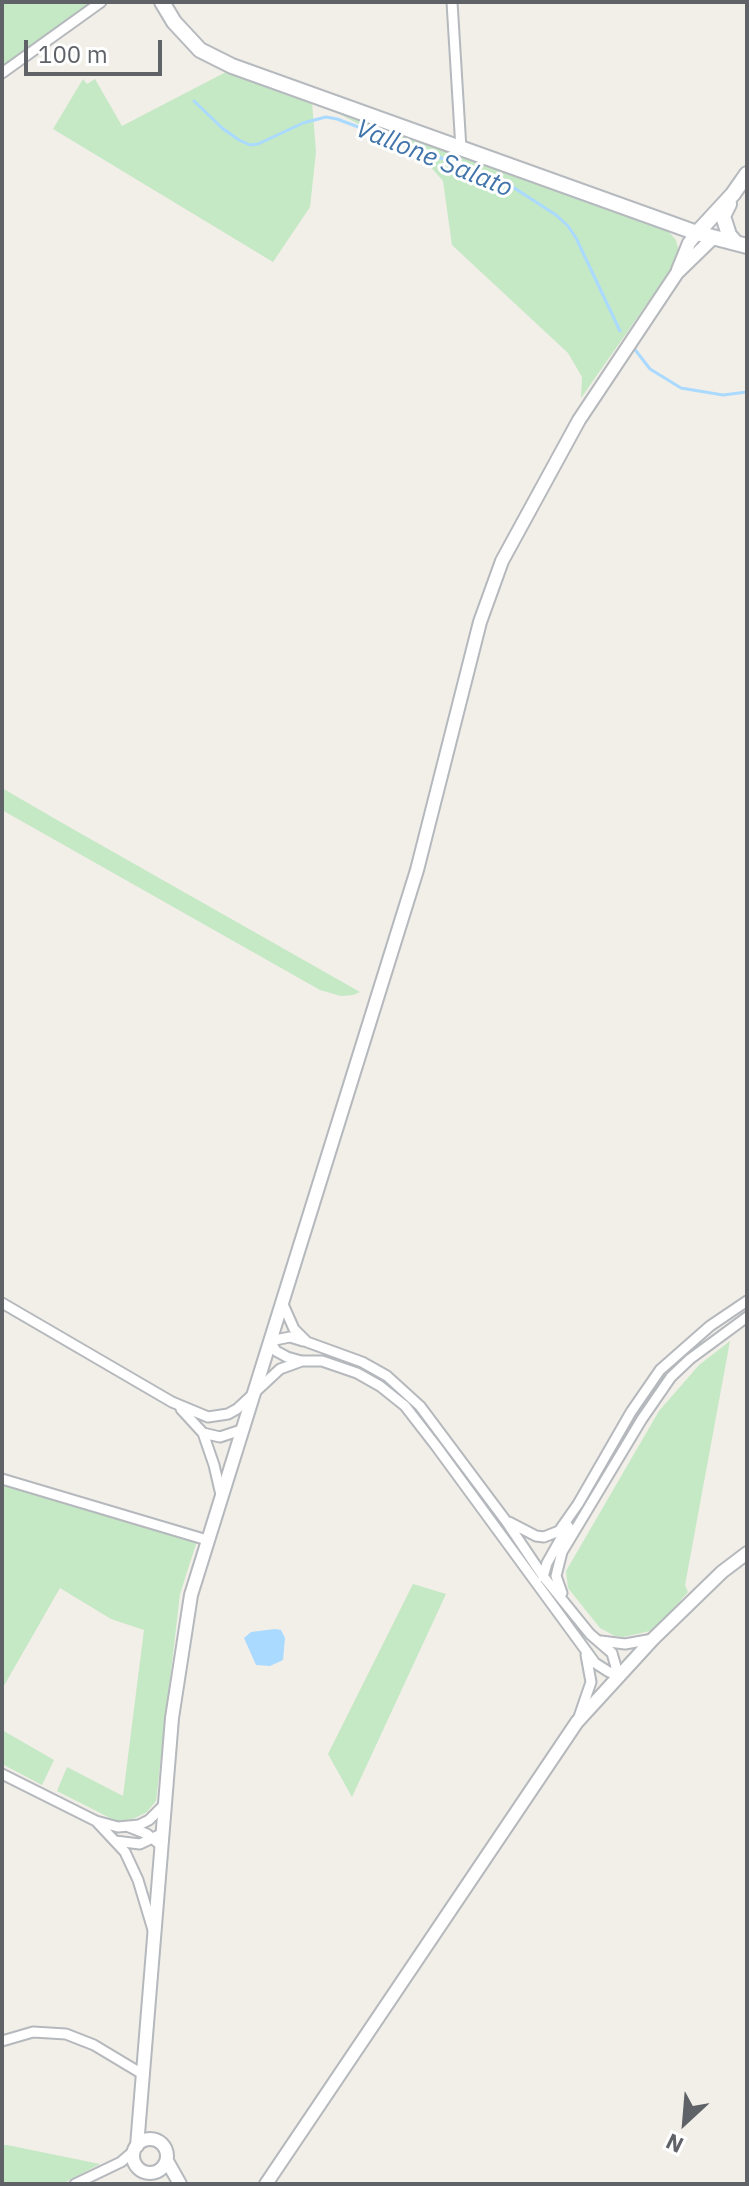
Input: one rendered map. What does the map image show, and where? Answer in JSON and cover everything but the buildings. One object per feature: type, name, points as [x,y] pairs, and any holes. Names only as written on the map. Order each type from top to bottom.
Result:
[{"type":"main road","points":[[162,2],[188,38],[213,58],[706,239],[737,243]]},
{"type":"main road","points":[[706,239],[716,218],[747,174]]},
{"type":"main road","points":[[674,225],[694,226],[716,218]]},
{"type":"main road","points":[[716,218],[737,243]]},
{"type":"street","points":[[2,73],[101,2]]},
{"type":"street","points":[[452,2],[461,149]]},
{"type":"street","points":[[674,225],[685,253]]},
{"type":"street","points":[[677,273],[685,253],[706,239]]},
{"type":"street","points":[[172,2184],[144,2172],[134,2158],[142,2103],[158,1840],[165,1804],[183,1633],[191,1595],[238,1434],[254,1393],[417,870],[491,586],[579,420],[677,273],[706,239]]},
{"type":"street","points":[[554,1606],[545,1589],[543,1576],[547,1563],[631,1412],[660,1370],[710,1326],[747,1301]]},
{"type":"street","points":[[282,1302],[294,1329],[307,1342]]},
{"type":"street","points":[[2,1303],[172,1402],[223,1421],[238,1434]]},
{"type":"street","points":[[516,1555],[534,1574],[543,1576],[551,1572],[642,1419],[671,1377],[709,1343],[747,1317]]},
{"type":"street","points":[[270,1341],[290,1337],[307,1342],[362,1362],[404,1389],[506,1521],[543,1576],[590,1634],[612,1653],[618,1674]]},
{"type":"street","points":[[270,1341],[276,1351],[287,1357],[322,1361],[357,1373],[405,1406],[584,1648],[600,1668],[618,1674]]},
{"type":"street","points":[[208,1417],[228,1414],[280,1369],[302,1361]]},
{"type":"street","points":[[172,1402],[191,1417],[203,1433],[221,1495]]},
{"type":"street","points":[[203,1433],[220,1437],[238,1434]]},
{"type":"street","points":[[2,1479],[207,1540]]},
{"type":"street","points":[[506,1521],[527,1533],[544,1537],[559,1531],[578,1504]]},
{"type":"street","points":[[562,1552],[556,1576],[566,1604]]},
{"type":"street","points":[[266,2184],[577,1722],[653,1639],[722,1572],[747,1553]]},
{"type":"street","points":[[600,1641],[625,1644],[653,1639]]},
{"type":"street","points":[[577,1722],[591,1682],[584,1648]]},
{"type":"street","points":[[2,1774],[96,1821],[129,1827],[158,1840]]},
{"type":"street","points":[[129,1827],[149,1820],[165,1804]]},
{"type":"street","points":[[96,1821],[125,1852],[138,1880],[154,1932]]},
{"type":"street","points":[[115,1841],[140,1844],[158,1840]]},
{"type":"street","points":[[2,2041],[33,2032],[66,2034],[94,2045],[144,2075]]},
{"type":"street","points":[[142,2103],[148,2127],[166,2151],[167,2161],[180,2184]]},
{"type":"street","points":[[75,2184],[121,2162],[146,2140],[157,2141]]},
{"type":"street","points":[[152,2173],[160,2170],[167,2161]]},
{"type":"green space","points":[[2,2],[95,2],[2,69]]},
{"type":"green space","points":[[226,72],[312,102],[316,152],[310,207],[273,262],[53,129],[83,79],[87,84],[95,79],[122,126]]},
{"type":"green space","points":[[322,105],[667,230],[676,240],[679,252],[672,268],[581,398],[582,377],[568,353],[452,245],[443,181],[422,157]]},
{"type":"green space","points":[[2,788],[360,992],[341,996],[320,990],[2,810]]},
{"type":"green space","points":[[730,1341],[685,1585],[688,1592],[650,1631],[615,1636],[600,1628],[568,1588],[566,1571],[659,1411],[699,1365]]},
{"type":"green space","points":[[2,1482],[197,1541],[180,1594],[156,1801],[147,1812],[135,1818],[120,1822],[57,1791],[67,1767],[123,1796],[144,1630],[111,1619],[60,1588],[2,1689]]},
{"type":"green space","points":[[413,1584],[446,1594],[352,1797],[328,1754]]},
{"type":"green space","points":[[2,1730],[54,1760],[42,1785],[2,1764]]},
{"type":"green space","points":[[2,2145],[100,2164],[62,2184],[2,2184]]},
{"type":"water","points":[[281,1630],[285,1638],[283,1660],[270,1666],[256,1665],[244,1638],[251,1632]]},
{"type":"waterway","name":"Vallone Salato","points":[[194,101],[222,128],[250,145],[326,117],[505,182],[568,226],[620,331]]},
{"type":"waterway","name":"Vallone Salato","points":[[633,347],[650,369],[681,388],[723,395],[747,392]]}]
